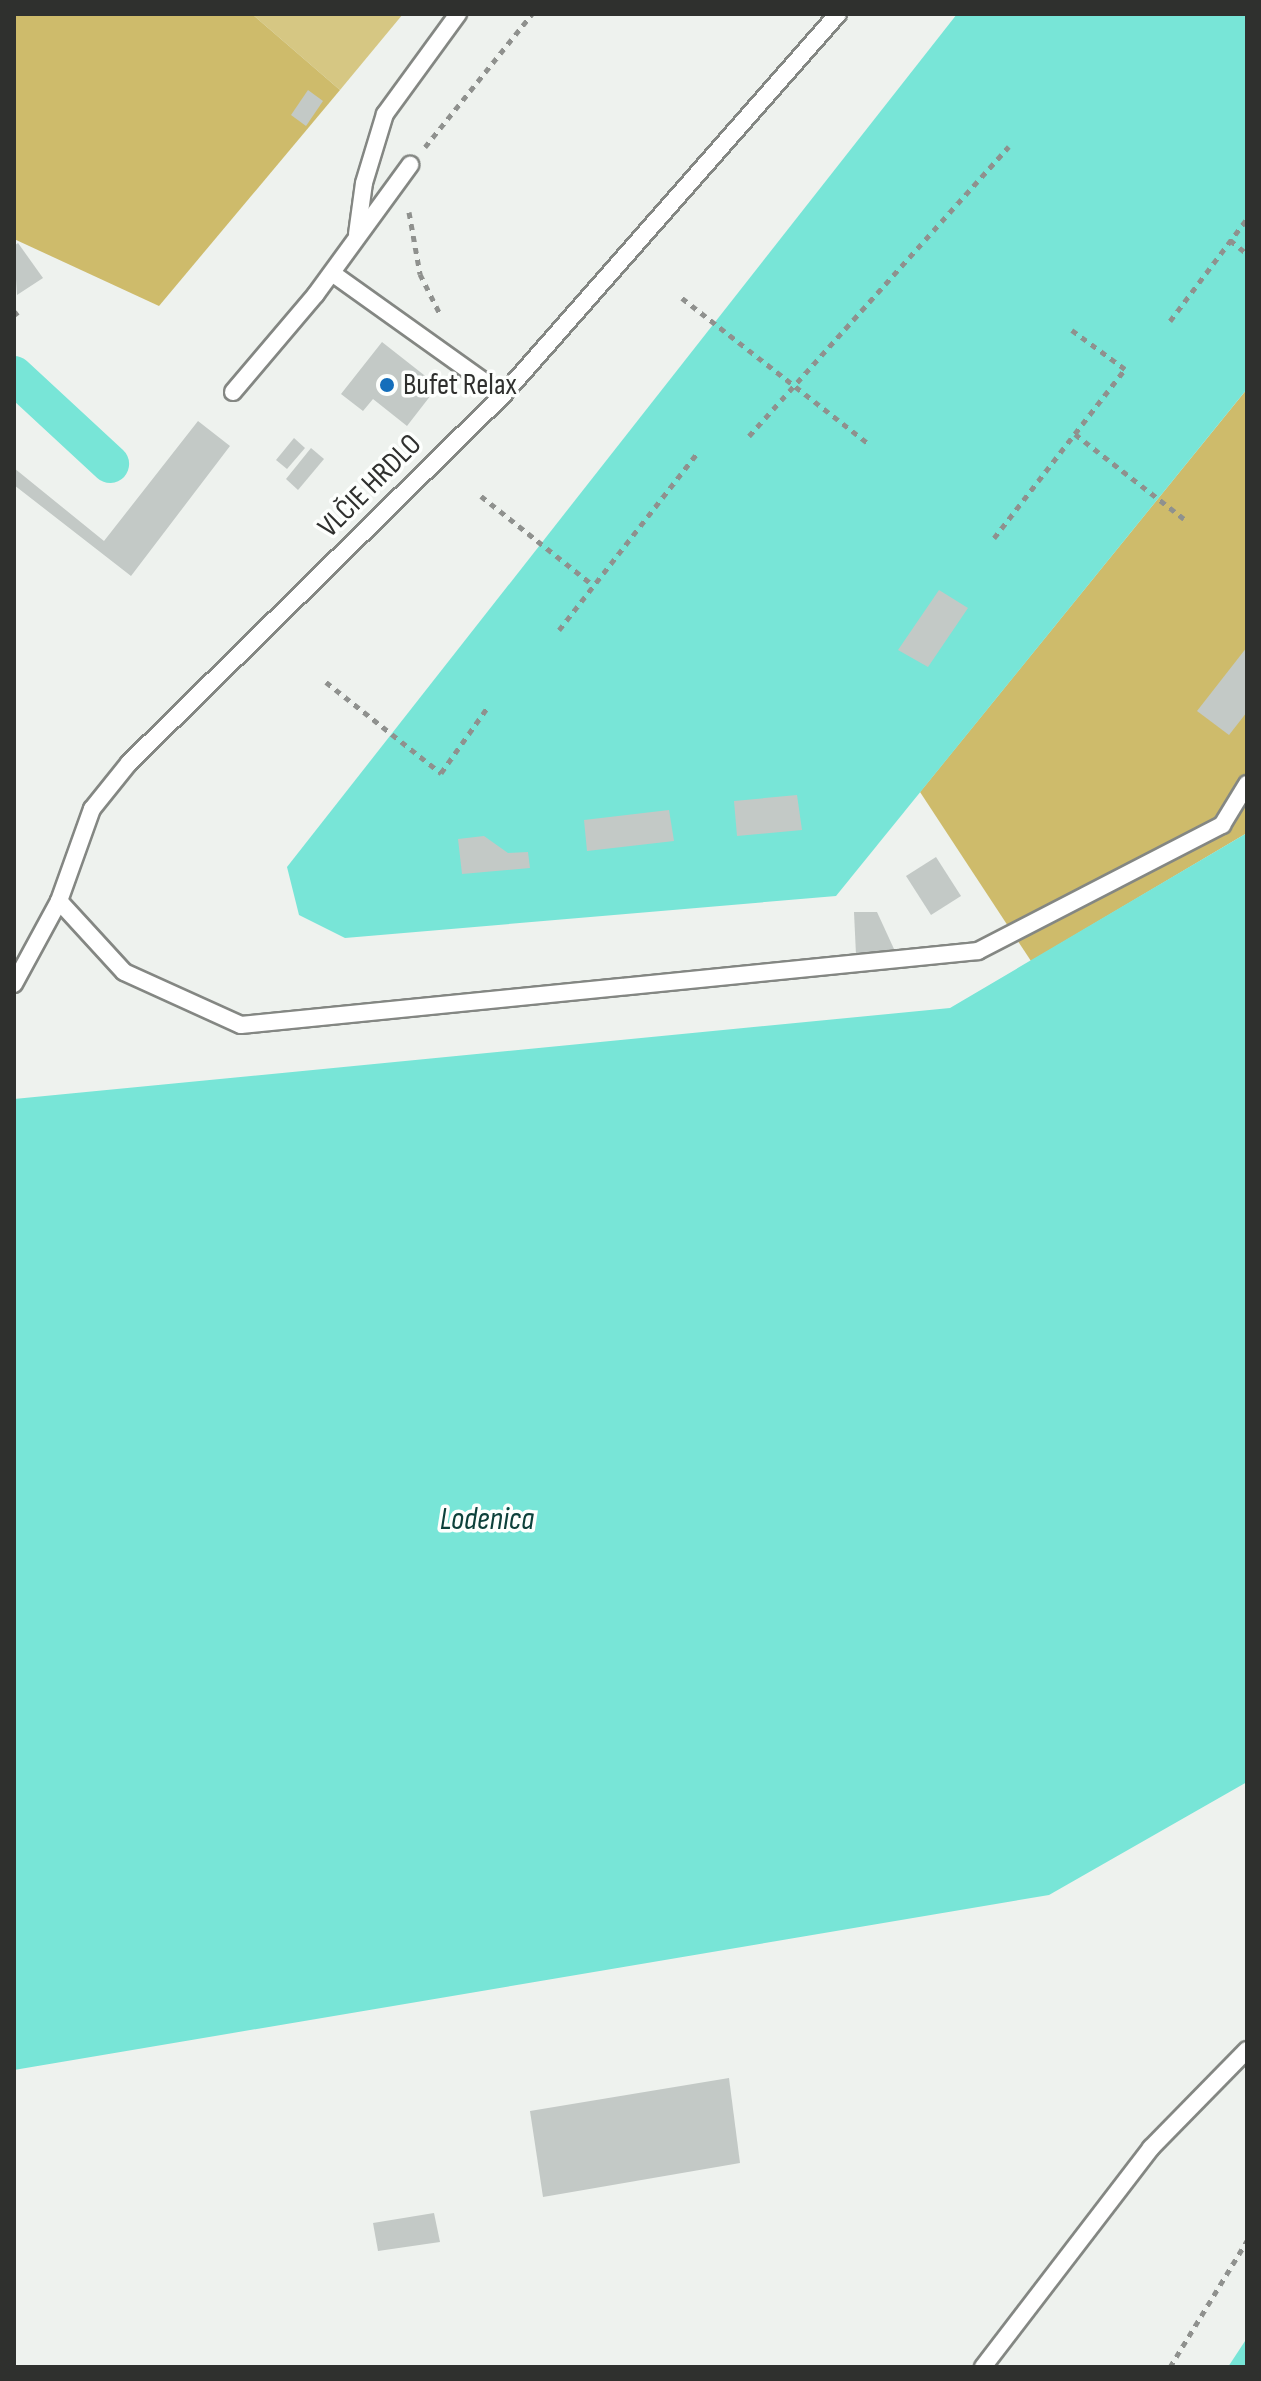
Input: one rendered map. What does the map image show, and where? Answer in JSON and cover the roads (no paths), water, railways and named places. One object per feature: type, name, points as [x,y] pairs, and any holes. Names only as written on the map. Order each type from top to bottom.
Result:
[{"type":"lane","points":[[357,236],[364,183],[385,114],[458,14]]},
{"type":"lane","name":"VLČIE HRDLO","points":[[14,984],[59,901],[92,809],[129,763],[503,395],[838,14]]},
{"type":"lane","points":[[233,392],[332,273],[410,165]]},
{"type":"lane","points":[[332,273],[503,395]]},
{"type":"lane","points":[[59,901],[124,972],[241,1025],[273,1022],[978,951],[1222,825],[1247,784]]},
{"type":"lane","points":[[983,2367],[1151,2148],[1247,2050]]},
{"type":"water","points":[[957,14],[1247,14],[1247,389],[836,896],[345,938],[299,915],[287,867]]},
{"type":"water","name":"Lodenica","points":[[1247,833],[1247,1782],[1049,1895],[14,2070],[14,1099],[950,1008]]},
{"type":"water","points":[[1247,2338],[1247,2367],[1228,2367]]},
{"type":"waterway","points":[[14,375],[110,464]]},
{"type":"place","name":"Bufet Relax","points":[[387,385]]}]
